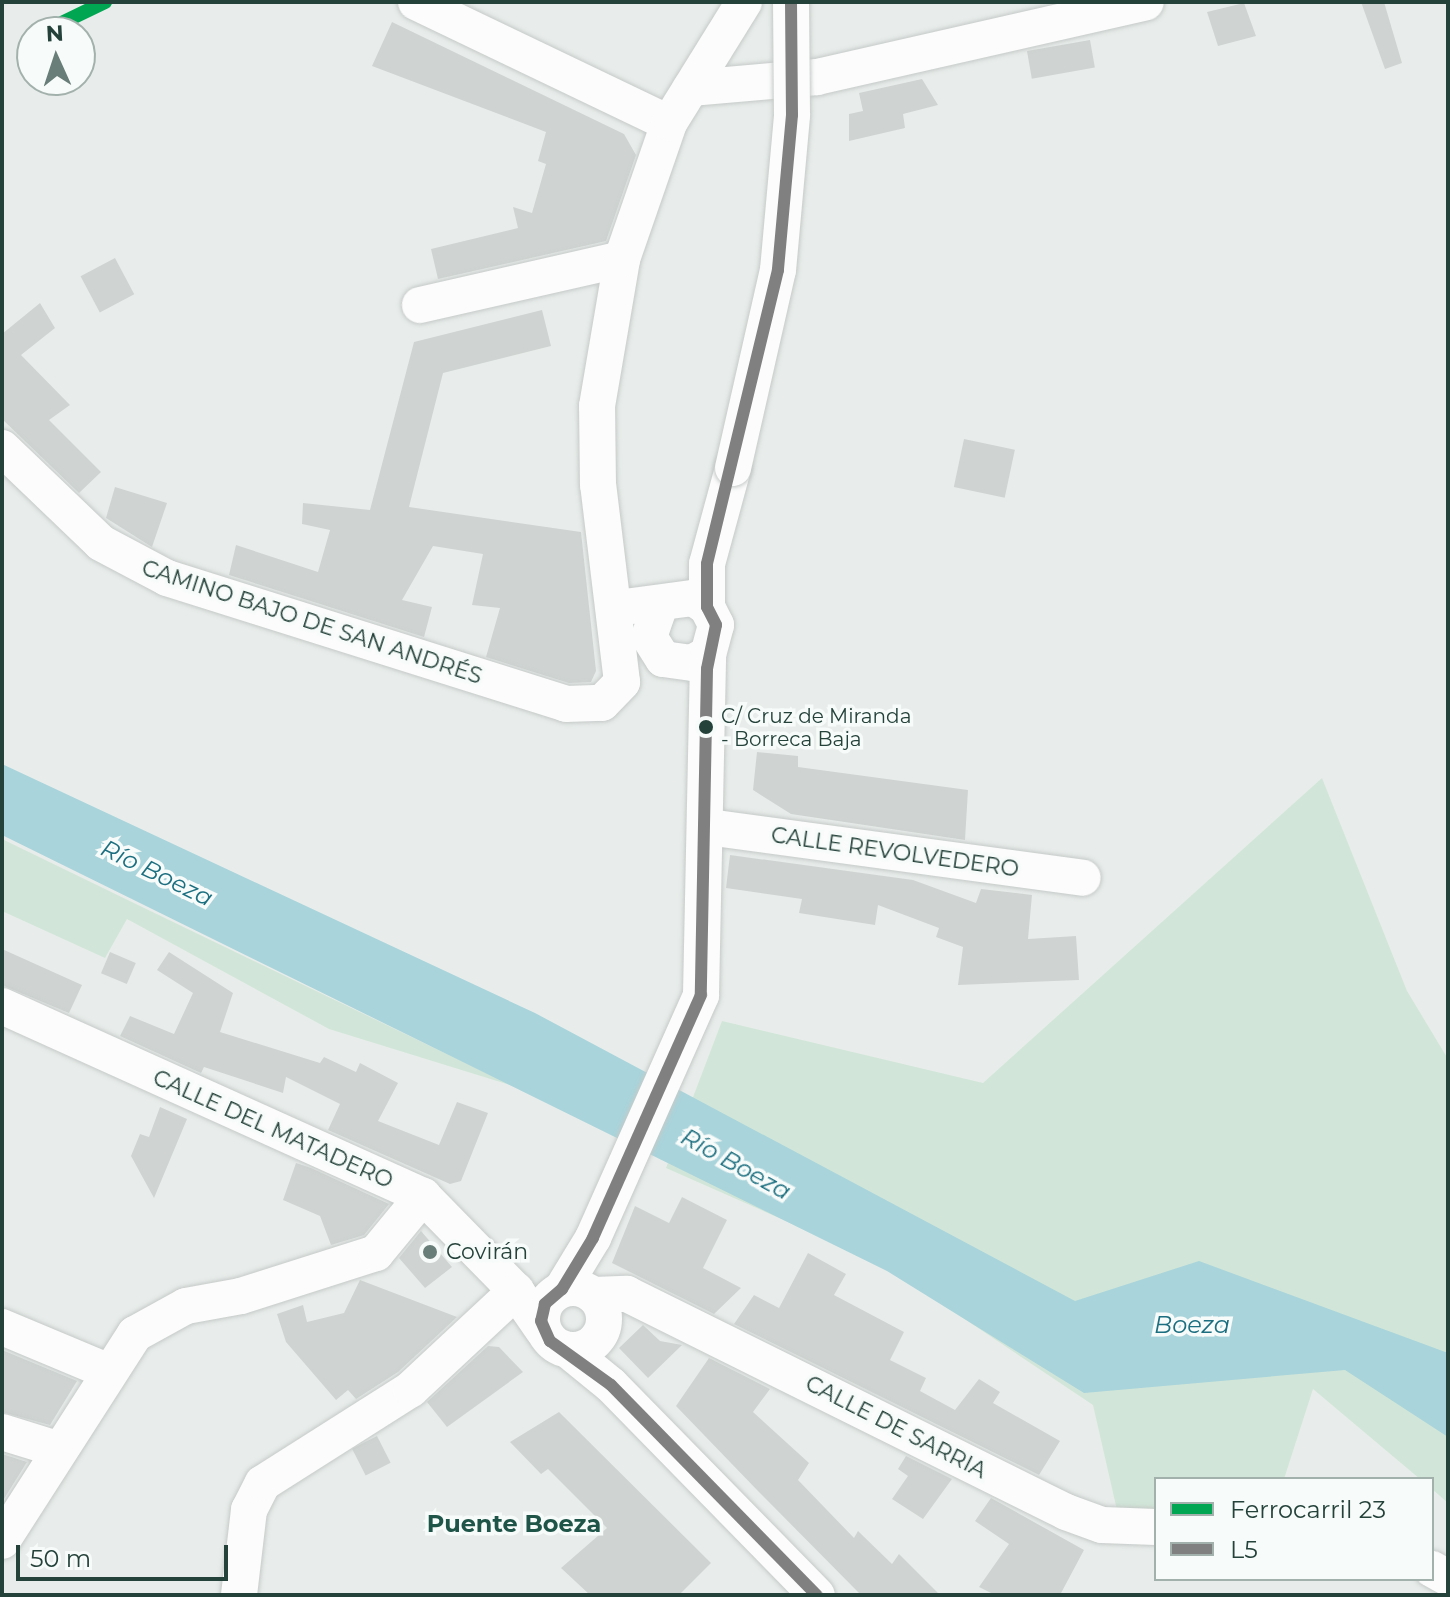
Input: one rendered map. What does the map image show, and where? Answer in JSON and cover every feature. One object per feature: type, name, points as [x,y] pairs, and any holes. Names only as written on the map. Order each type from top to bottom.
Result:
[{"type":"street","points":[[416,2],[669,123]]},
{"type":"street","points":[[617,608],[681,603],[716,625],[682,659],[621,663],[617,608],[598,485],[597,406],[622,259],[669,123],[744,2]]},
{"type":"street","points":[[239,1595],[249,1510],[263,1483],[411,1389],[570,1310],[590,1244],[701,995],[708,827],[707,752],[682,659],[649,637],[681,603],[707,564],[733,468],[778,270],[792,115],[791,2]]},
{"type":"street","points":[[691,88],[817,77],[1146,2]]},
{"type":"street","points":[[420,305],[622,259]]},
{"type":"street","name":"CAMINO BAJO DE SAN ANDRÉS","points":[[2,448],[59,508],[138,565],[566,704],[602,703],[622,682],[621,663]]},
{"type":"street","name":"CALLE REVOLVEDERO","points":[[708,827],[1083,878]]},
{"type":"street","name":"CALLE DEL MATADERO","points":[[2,1006],[423,1196],[570,1310],[611,1385],[817,1595]]},
{"type":"street","points":[[2,1541],[107,1371],[135,1334],[186,1306],[376,1253],[423,1196]]},
{"type":"street","name":"CALLE DE SARRIA","points":[[570,1310],[627,1294],[1066,1512],[1102,1525],[1154,1527]]},
{"type":"street","points":[[2,1327],[107,1371]]},
{"type":"street","points":[[2,1432],[57,1449]]},
{"type":"green space","points":[[1322,778],[1407,991],[1448,1059],[1448,1503],[1434,1491],[1434,1477],[1418,1477],[1313,1389],[1285,1477],[1154,1477],[1154,1512],[1119,1519],[1093,1405],[881,1263],[666,1168],[722,1021],[983,1083]]},
{"type":"green space","points":[[2,839],[513,1086],[329,1029],[127,919],[105,958],[2,911]]},
{"type":"water","name":"Boeza","points":[[2,764],[535,1013],[1075,1301],[1199,1261],[1448,1353],[1448,1437],[1345,1370],[1084,1393],[887,1271],[2,835]]},
{"type":"building","points":[[1361,2],[1384,2],[1402,63],[1385,69]]},
{"type":"building","points":[[1244,3],[1256,36],[1218,46],[1207,12]]},
{"type":"building","points":[[392,22],[624,134],[636,155],[606,241],[438,279],[431,249],[518,228],[513,207],[532,213],[546,164],[538,161],[546,132],[372,66]]},
{"type":"building","points":[[1090,40],[1095,68],[1032,79],[1027,51]]},
{"type":"building","points":[[922,79],[938,105],[903,114],[905,128],[849,141],[849,114],[863,111],[859,93]]},
{"type":"building","points":[[115,258],[134,294],[100,313],[81,276]]},
{"type":"building","points":[[40,303],[55,328],[21,355],[70,405],[49,420],[101,472],[79,493],[2,419],[2,334]]},
{"type":"building","points":[[542,310],[551,346],[443,373],[409,507],[581,532],[596,671],[591,682],[569,683],[486,657],[500,608],[472,605],[483,554],[433,546],[402,600],[432,607],[424,637],[229,575],[236,545],[318,572],[330,530],[302,524],[303,503],[370,510],[414,342]]},
{"type":"building","points":[[964,439],[1015,450],[1005,498],[954,487]]},
{"type":"building","points":[[115,487],[167,503],[152,547],[106,518]]},
{"type":"building","points":[[757,752],[798,756],[798,767],[968,790],[965,840],[791,814],[753,790]]},
{"type":"building","points":[[730,855],[913,880],[976,903],[981,889],[1032,895],[1028,939],[1076,936],[1079,980],[958,985],[963,947],[936,937],[939,928],[878,905],[875,925],[799,913],[802,899],[726,888]]},
{"type":"building","points":[[2,949],[82,985],[69,1013],[2,985]]},
{"type":"building","points":[[110,952],[136,963],[127,984],[101,973]]},
{"type":"building","points":[[169,952],[233,993],[220,1032],[320,1063],[324,1057],[356,1072],[360,1063],[398,1083],[378,1121],[439,1145],[457,1102],[488,1113],[461,1181],[450,1184],[328,1130],[340,1104],[286,1077],[283,1093],[204,1067],[201,1073],[120,1036],[130,1016],[174,1034],[193,993],[157,970]]},
{"type":"building","points":[[160,1107],[187,1119],[154,1198],[131,1156],[140,1134],[149,1137]]},
{"type":"building","points":[[296,1163],[389,1204],[364,1235],[331,1245],[320,1216],[283,1200]]},
{"type":"building","points":[[682,1197],[727,1220],[703,1268],[741,1288],[714,1314],[612,1263],[635,1206],[669,1223]]},
{"type":"building","points":[[421,1231],[452,1267],[425,1288],[399,1258]]},
{"type":"building","points":[[808,1253],[846,1274],[834,1295],[904,1332],[890,1360],[926,1378],[920,1391],[955,1410],[979,1379],[1000,1392],[993,1403],[1060,1441],[1039,1475],[734,1324],[754,1295],[779,1308]]},
{"type":"building","points":[[360,1280],[457,1317],[398,1372],[356,1399],[348,1390],[336,1400],[286,1342],[277,1314],[303,1305],[307,1322],[344,1313]]},
{"type":"building","points":[[643,1325],[660,1341],[682,1345],[648,1378],[619,1348]]},
{"type":"building","points":[[488,1346],[499,1347],[523,1372],[447,1427],[427,1402]]},
{"type":"building","points":[[2,1350],[77,1381],[50,1425],[2,1412]]},
{"type":"building","points":[[709,1358],[770,1389],[753,1412],[809,1463],[798,1480],[854,1538],[858,1531],[892,1564],[899,1554],[940,1595],[861,1595],[757,1490],[676,1406]]},
{"type":"building","points":[[559,1412],[711,1563],[679,1595],[590,1595],[561,1568],[607,1528],[548,1469],[541,1474],[510,1442]]},
{"type":"building","points":[[377,1436],[391,1463],[366,1475],[352,1449]]},
{"type":"building","points":[[2,1454],[27,1462],[2,1502]]},
{"type":"building","points":[[906,1456],[952,1479],[923,1519],[892,1499],[908,1476],[898,1469]]},
{"type":"building","points":[[991,1498],[1084,1550],[1060,1595],[995,1595],[979,1587],[1009,1544],[975,1521]]},
{"type":"rail line","name":"23","points":[[76,16],[105,2]]},
{"type":"transit line","name":"L5","points":[[791,2],[792,115],[778,270],[707,564],[707,607],[716,625],[707,669],[701,995],[593,1238],[562,1289],[545,1304],[541,1321],[550,1341],[611,1385],[817,1595]]},
{"type":"place","name":"C/ Cruz de Miranda - Borreca Baja","points":[[706,727]]},
{"type":"place","name":"Covirán","points":[[430,1252]]},
{"type":"district","name":"Puente Boeza","points":[[514,1524]]},
{"type":"water label","name":"Río Boeza","points":[[157,873]]},
{"type":"water label","name":"Río Boeza","points":[[736,1164]]}]
